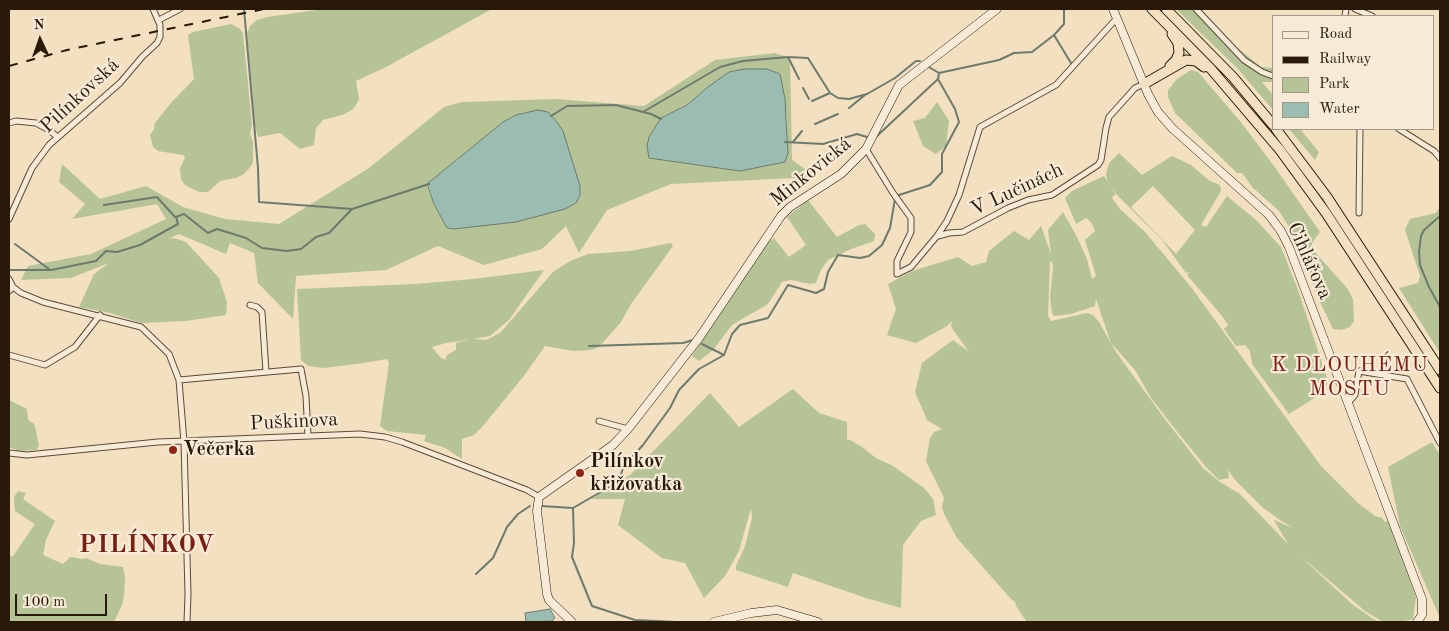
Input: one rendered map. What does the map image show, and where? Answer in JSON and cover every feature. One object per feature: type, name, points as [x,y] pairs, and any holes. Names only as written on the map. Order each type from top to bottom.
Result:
[{"type":"highway","points":[[1151,9],[1176,39],[1179,46],[1178,56],[1164,72]]},
{"type":"highway","points":[[1151,9],[1194,50],[1227,86],[1304,182],[1440,388]]},
{"type":"highway","points":[[1166,9],[1233,78],[1272,124]]},
{"type":"highway","points":[[1144,84],[1186,60],[1193,60],[1199,63],[1212,77],[1227,86]]},
{"type":"highway","points":[[1277,130],[1327,197],[1440,370]]},
{"type":"street","points":[[154,9],[159,20],[180,9]]},
{"type":"street","name":"Minkovická","points":[[539,497],[612,445],[628,429],[699,338],[781,216],[790,207],[841,174],[866,149],[899,86],[997,9]]},
{"type":"street","name":"Cihlářova","points":[[1113,9],[1151,101],[1162,117],[1269,215],[1281,231],[1372,464],[1422,599],[1422,615],[1418,622]]},
{"type":"street","points":[[1196,9],[1202,11],[1244,60],[1262,72],[1272,76]]},
{"type":"street","points":[[1355,9],[1370,15]]},
{"type":"street","name":"V Lučinách","points":[[866,149],[911,218],[911,232],[897,261],[897,274],[911,267],[937,236],[959,195],[980,127],[1056,84],[1116,18]]},
{"type":"street","name":"Pilínkovská","points":[[9,219],[32,168],[49,145],[120,83],[142,57],[157,44],[160,30],[159,20]]},
{"type":"street","name":"V Lučinách","points":[[937,236],[963,232],[1008,208],[1028,200],[1052,195],[1098,165],[1101,160],[1109,118],[1135,88],[1144,84]]},
{"type":"street","points":[[9,123],[16,121],[36,124],[48,129],[58,137]]},
{"type":"street","points":[[1359,212],[1360,130]]},
{"type":"street","points":[[1401,130],[1434,151],[1440,158]]},
{"type":"street","points":[[9,279],[13,287],[43,302],[141,327],[169,354],[179,380],[184,442],[187,622]]},
{"type":"street","points":[[9,291],[13,287]]},
{"type":"street","points":[[250,305],[257,307],[262,312],[266,372]]},
{"type":"street","points":[[9,355],[45,365],[75,348],[100,315]]},
{"type":"street","points":[[179,380],[301,369],[306,396],[308,436]]},
{"type":"street","points":[[1348,403],[1355,395],[1359,371],[1407,379],[1440,443]]},
{"type":"street","points":[[599,421],[628,429]]},
{"type":"street","name":"Puškinova","points":[[9,453],[27,455],[158,442],[360,434],[385,437],[402,442],[527,490],[539,497]]},
{"type":"street","points":[[539,497],[537,510],[546,594],[549,600],[572,622]]},
{"type":"street","points":[[714,622],[751,612],[777,610],[818,622]]},
{"type":"green space","points":[[324,9],[492,9],[386,67],[356,81],[359,99],[356,105],[352,110],[342,115],[323,120],[316,128],[314,145],[300,149],[280,133],[258,137],[255,126],[247,34],[250,26],[257,20],[267,17]]},
{"type":"green space","points":[[1176,9],[1197,9],[1199,16],[1261,67],[1272,68],[1272,82],[1262,82],[1272,94],[1272,109],[1237,68]]},
{"type":"green space","points":[[231,24],[239,28],[243,33],[252,125],[250,134],[253,142],[253,161],[244,174],[236,178],[220,181],[208,192],[199,192],[185,185],[181,179],[180,169],[185,157],[183,155],[158,151],[153,147],[150,135],[155,123],[194,79],[188,35],[193,32]]},
{"type":"green space","points":[[775,53],[790,58],[792,160],[816,177],[671,184],[607,210],[579,253],[566,226],[542,249],[484,265],[438,246],[386,270],[296,276],[293,319],[258,283],[254,253],[230,243],[226,254],[179,234],[168,239],[174,238],[186,242],[219,278],[227,302],[226,315],[186,321],[141,323],[110,313],[79,307],[94,274],[109,263],[71,278],[21,280],[28,266],[91,254],[166,219],[157,204],[72,219],[85,204],[59,182],[62,164],[100,199],[146,186],[183,207],[225,219],[279,224],[369,168],[444,107],[462,102],[556,99],[644,106],[715,60]],"holes":[[[744,69],[767,69],[780,74],[786,121],[787,153],[740,171],[649,158],[661,118],[687,105],[729,72]],[[538,110],[548,113],[557,122],[447,228],[434,204],[427,184],[503,122],[516,115]]]},
{"type":"green space","points":[[1191,70],[1198,72],[1240,121],[1320,232],[1312,243],[1312,249],[1347,288],[1353,299],[1354,321],[1350,327],[1342,330],[1333,329],[1320,302],[1297,240],[1279,211],[1253,188],[1242,173],[1237,173],[1175,113],[1168,97],[1168,90],[1177,79]]},
{"type":"green space","points":[[937,102],[949,121],[946,146],[936,154],[923,146],[913,121],[925,118]]},
{"type":"green space","points":[[1290,130],[1301,130],[1319,152],[1315,160]]},
{"type":"green space","points":[[1119,153],[1142,175],[1172,156],[1191,165],[1210,181],[1220,185],[1221,191],[1201,225],[1206,227],[1227,196],[1256,220],[1281,247],[1298,290],[1328,381],[1324,392],[1289,414],[1252,364],[1250,351],[1245,345],[1236,346],[1224,329],[1228,325],[1187,275],[1189,272],[1186,273],[1162,240],[1118,196],[1108,183],[1106,175],[1110,162]],"holes":[[[1153,186],[1195,230],[1176,254],[1131,207]]]},
{"type":"green space","points":[[1104,176],[1116,195],[1112,198],[1120,209],[1145,232],[1191,287],[1321,466],[1358,503],[1375,516],[1382,518],[1385,522],[1391,519],[1416,598],[1413,619],[1401,622],[1383,622],[1365,611],[1299,555],[1353,605],[1378,622],[1027,622],[1015,602],[957,538],[944,514],[942,507],[944,498],[926,461],[930,438],[934,432],[942,429],[927,420],[915,392],[922,363],[953,340],[969,352],[952,328],[953,320],[947,326],[916,343],[887,335],[896,309],[888,284],[912,271],[958,257],[972,266],[986,262],[989,251],[1014,231],[1029,240],[1041,226],[1051,254],[1048,230],[1063,212],[1087,259],[1092,279],[1096,276],[1085,240],[1095,231],[1090,221],[1086,218],[1076,224],[1065,198],[1072,191]],"holes":[[[1052,261],[1050,296],[1054,316],[1071,314],[1095,306],[1096,299],[1111,343],[1135,370],[1151,398],[1179,434],[1219,480],[1229,478],[1228,470],[1236,481],[1262,507],[1293,528],[1274,520],[1288,544],[1240,494],[1220,482],[1203,468],[1116,352],[1093,315],[1087,313],[1051,321],[1048,316],[1050,262]]]},
{"type":"green space","points":[[808,200],[837,237],[859,225],[865,224],[875,234],[874,241],[828,260],[821,270],[816,283],[810,284],[791,280],[782,282],[768,304],[732,325],[713,350],[699,361],[692,356],[767,243],[774,238],[789,257],[806,245],[787,217]]},
{"type":"green space","points":[[1440,207],[1440,353],[1399,288],[1418,283],[1420,276],[1405,230],[1410,219],[1436,213]]},
{"type":"green space","points":[[671,243],[673,246],[631,304],[621,322],[599,347],[591,350],[574,351],[545,346],[523,377],[482,427],[474,435],[462,439],[462,459],[445,448],[424,441],[426,435],[387,431],[380,426],[389,363],[387,359],[323,368],[308,366],[301,360],[297,289],[415,284],[544,270],[509,320],[490,336],[473,339],[486,340],[500,333],[553,272],[570,261],[588,254],[630,251]],"holes":[[[468,340],[456,343],[456,350],[447,355],[445,360],[432,347]]]},
{"type":"green space","points":[[793,389],[819,413],[847,422],[847,440],[893,466],[924,488],[933,499],[936,515],[921,521],[903,545],[901,608],[793,573],[788,587],[736,570],[745,546],[752,518],[751,508],[739,551],[725,576],[704,598],[685,563],[662,558],[618,525],[625,499],[591,499],[630,475],[710,393],[739,427]]},
{"type":"green space","points":[[9,400],[27,409],[28,420],[35,426],[39,446],[36,450],[19,451],[9,447]]},
{"type":"green space","points":[[1432,442],[1440,455],[1440,618],[1400,526],[1388,467]]},
{"type":"green space","points":[[18,491],[26,493],[23,499],[55,521],[46,540],[43,555],[63,564],[70,557],[86,558],[100,564],[123,567],[125,577],[124,596],[114,622],[9,622],[9,557],[13,556],[35,524],[15,511],[14,497]]},
{"type":"water","points":[[744,69],[767,69],[780,74],[785,99],[788,153],[785,162],[740,171],[649,158],[647,146],[649,137],[661,118],[687,105],[729,72]]},
{"type":"water","points":[[538,110],[548,112],[563,131],[580,186],[580,195],[576,203],[565,209],[516,222],[454,229],[447,228],[434,204],[427,184],[503,122],[516,115]]},
{"type":"water","points":[[550,609],[555,618],[552,621],[526,622],[525,613]]},
{"type":"waterway","points":[[244,9],[258,168],[259,202],[352,209]]},
{"type":"waterway","points":[[899,195],[930,185],[942,172],[942,154],[959,122],[955,109],[938,79],[939,73],[999,60],[1014,53],[1032,52],[1054,35],[1064,24],[1064,9]]},
{"type":"waterway","points":[[1054,35],[1071,63]]},
{"type":"waterway","points":[[788,57],[799,79]]},
{"type":"waterway","points":[[643,112],[720,67],[743,61],[788,57],[808,58],[830,93],[838,98],[849,99],[867,94],[895,78],[916,61],[920,61]]},
{"type":"waterway","points":[[927,66],[939,73]]},
{"type":"waterway","points":[[877,136],[938,79]]},
{"type":"waterway","points":[[803,88],[809,99]]},
{"type":"waterway","points":[[812,101],[830,93]]},
{"type":"waterway","points":[[849,108],[865,95]]},
{"type":"waterway","points":[[551,116],[567,106],[616,105],[651,114],[661,119]]},
{"type":"waterway","points":[[815,124],[838,114]]},
{"type":"waterway","points":[[793,142],[802,131]]},
{"type":"waterway","points":[[785,142],[823,144],[857,134],[867,137]]},
{"type":"waterway","points":[[10,270],[51,270],[96,261],[106,251],[117,252],[140,245],[178,224],[176,217],[184,214],[208,233],[217,229],[246,238],[262,248],[287,251],[301,249],[316,237],[329,233],[352,209],[429,184]]},
{"type":"waterway","points":[[104,205],[157,197],[175,217]]},
{"type":"waterway","points":[[676,622],[635,620],[592,606],[572,557],[574,543],[573,508],[618,482],[624,466],[643,445],[670,408],[679,390],[699,369],[724,355],[732,334],[740,325],[768,318],[788,285],[816,293],[824,289],[828,272],[838,255],[860,258],[869,256],[882,245],[890,228],[895,199]]},
{"type":"waterway","points":[[1440,216],[1424,230],[1421,236],[1419,252],[1420,265],[1440,307]]},
{"type":"waterway","points":[[15,244],[49,269]]},
{"type":"waterway","points":[[589,346],[683,343],[693,340]]},
{"type":"waterway","points":[[702,344],[724,355]]},
{"type":"waterway","points":[[476,574],[493,558],[507,527],[518,514],[530,506]]},
{"type":"waterway","points":[[541,506],[573,508]]},
{"type":"railway","points":[[9,66],[67,50],[264,9]]},
{"type":"place","name":"Večerka","points":[[173,450]]},
{"type":"place","name":"Pilínkov křižovatka","points":[[580,473]]},
{"type":"district","name":"K DLOUHÉMU MOSTU","points":[[1350,377]]},
{"type":"district","name":"PILÍNKOV","points":[[147,545]]}]
